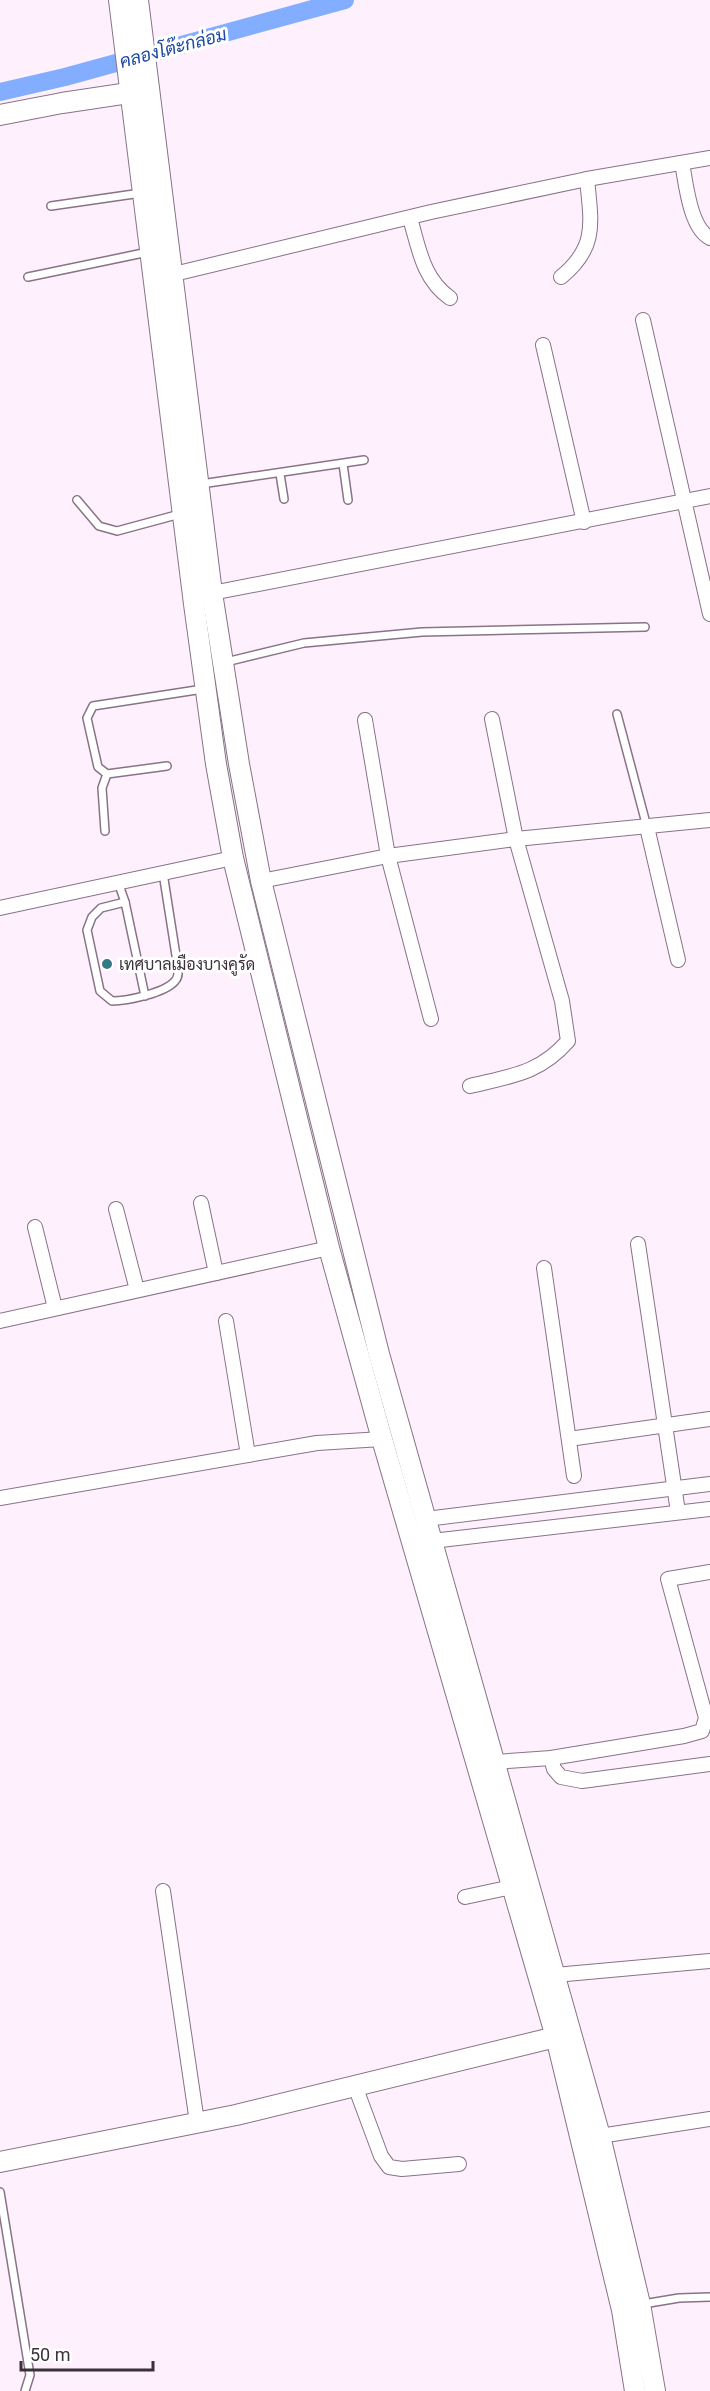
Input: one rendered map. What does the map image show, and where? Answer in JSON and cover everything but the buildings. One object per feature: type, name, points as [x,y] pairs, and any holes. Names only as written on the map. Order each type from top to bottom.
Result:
[{"type":"street","points":[[119,6],[140,88],[174,274],[212,593],[261,881],[379,1354],[555,1975],[564,2035],[621,2310],[635,2391]]},
{"type":"street","points":[[139,8],[144,192],[216,764],[233,858],[329,1248],[382,1439],[512,1887],[600,2136],[640,2304],[655,2391]]},
{"type":"street","points":[[0,115],[140,88]]},
{"type":"street","points":[[174,274],[587,179],[710,158]]},
{"type":"street","points":[[682,163],[693,217],[703,235],[710,238]]},
{"type":"street","points":[[561,277],[580,259],[588,244],[592,226],[587,179]]},
{"type":"street","points":[[410,218],[424,268],[436,289],[450,298]]},
{"type":"street","points":[[643,320],[710,614]]},
{"type":"street","points":[[543,345],[584,522]]},
{"type":"street","points":[[212,593],[710,496]]},
{"type":"street","points":[[365,720],[388,856],[431,1018]]},
{"type":"street","points":[[470,1086],[528,1072],[553,1058],[568,1041],[562,1001],[516,839],[492,720]]},
{"type":"street","points":[[240,886],[388,856],[516,839],[710,820]]},
{"type":"street","points":[[647,827],[678,960]]},
{"type":"street","points":[[0,908],[256,854]]},
{"type":"street","points":[[201,1203],[216,1273]]},
{"type":"street","points":[[117,1209],[137,1290]]},
{"type":"street","points":[[35,1227],[55,1308]]},
{"type":"street","points":[[0,1321],[351,1243]]},
{"type":"street","points":[[638,1244],[678,1512]]},
{"type":"street","points":[[544,1268],[574,1476]]},
{"type":"street","points":[[226,1321],[248,1455]]},
{"type":"street","points":[[569,1439],[710,1419]]},
{"type":"street","points":[[0,1498],[317,1443],[382,1439]]},
{"type":"street","points":[[426,1519],[710,1484]]},
{"type":"street","points":[[432,1541],[710,1509]]},
{"type":"street","points":[[495,1762],[551,1758],[702,1731],[706,1718],[668,1579],[710,1572]]},
{"type":"street","points":[[551,1758],[554,1769],[561,1777],[582,1781],[710,1764]]},
{"type":"street","points":[[465,1897],[512,1887]]},
{"type":"street","points":[[164,1891],[197,2122]]},
{"type":"street","points":[[555,1975],[710,1960]]},
{"type":"street","points":[[0,2162],[197,2122],[564,2035]]},
{"type":"street","points":[[355,2086],[381,2156],[389,2167],[402,2169],[459,2164]]},
{"type":"street","points":[[600,2136],[710,2119]]},
{"type":"lane","points":[[51,206],[144,192]]},
{"type":"lane","points":[[28,277],[151,252]]},
{"type":"lane","points":[[199,485],[364,460]]},
{"type":"lane","points":[[343,464],[348,500]]},
{"type":"lane","points":[[280,474],[284,499]]},
{"type":"lane","points":[[77,500],[99,526],[117,531],[183,513]]},
{"type":"lane","points":[[223,663],[304,643],[422,632],[645,627]]},
{"type":"lane","points":[[166,766],[107,774],[98,767],[87,718],[93,706],[206,689]]},
{"type":"lane","points":[[617,714],[647,827]]},
{"type":"lane","points":[[105,831],[102,788],[107,774]]},
{"type":"lane","points":[[124,902],[101,908],[92,917],[87,930],[100,991],[112,1001],[128,1001],[145,996],[173,984],[177,979],[178,968],[163,873]]},
{"type":"lane","points":[[118,882],[145,996]]},
{"type":"lane","points":[[0,2192],[30,2375],[25,2391]]},
{"type":"lane","points":[[640,2304],[679,2298],[710,2297]]},
{"type":"waterway","name":"คลองโต๊ะกล่อม","points":[[0,92],[65,77],[345,0]]},
{"type":"place","name":"เทศบาลเมืองบางคูรัด","points":[[107,964]]}]
